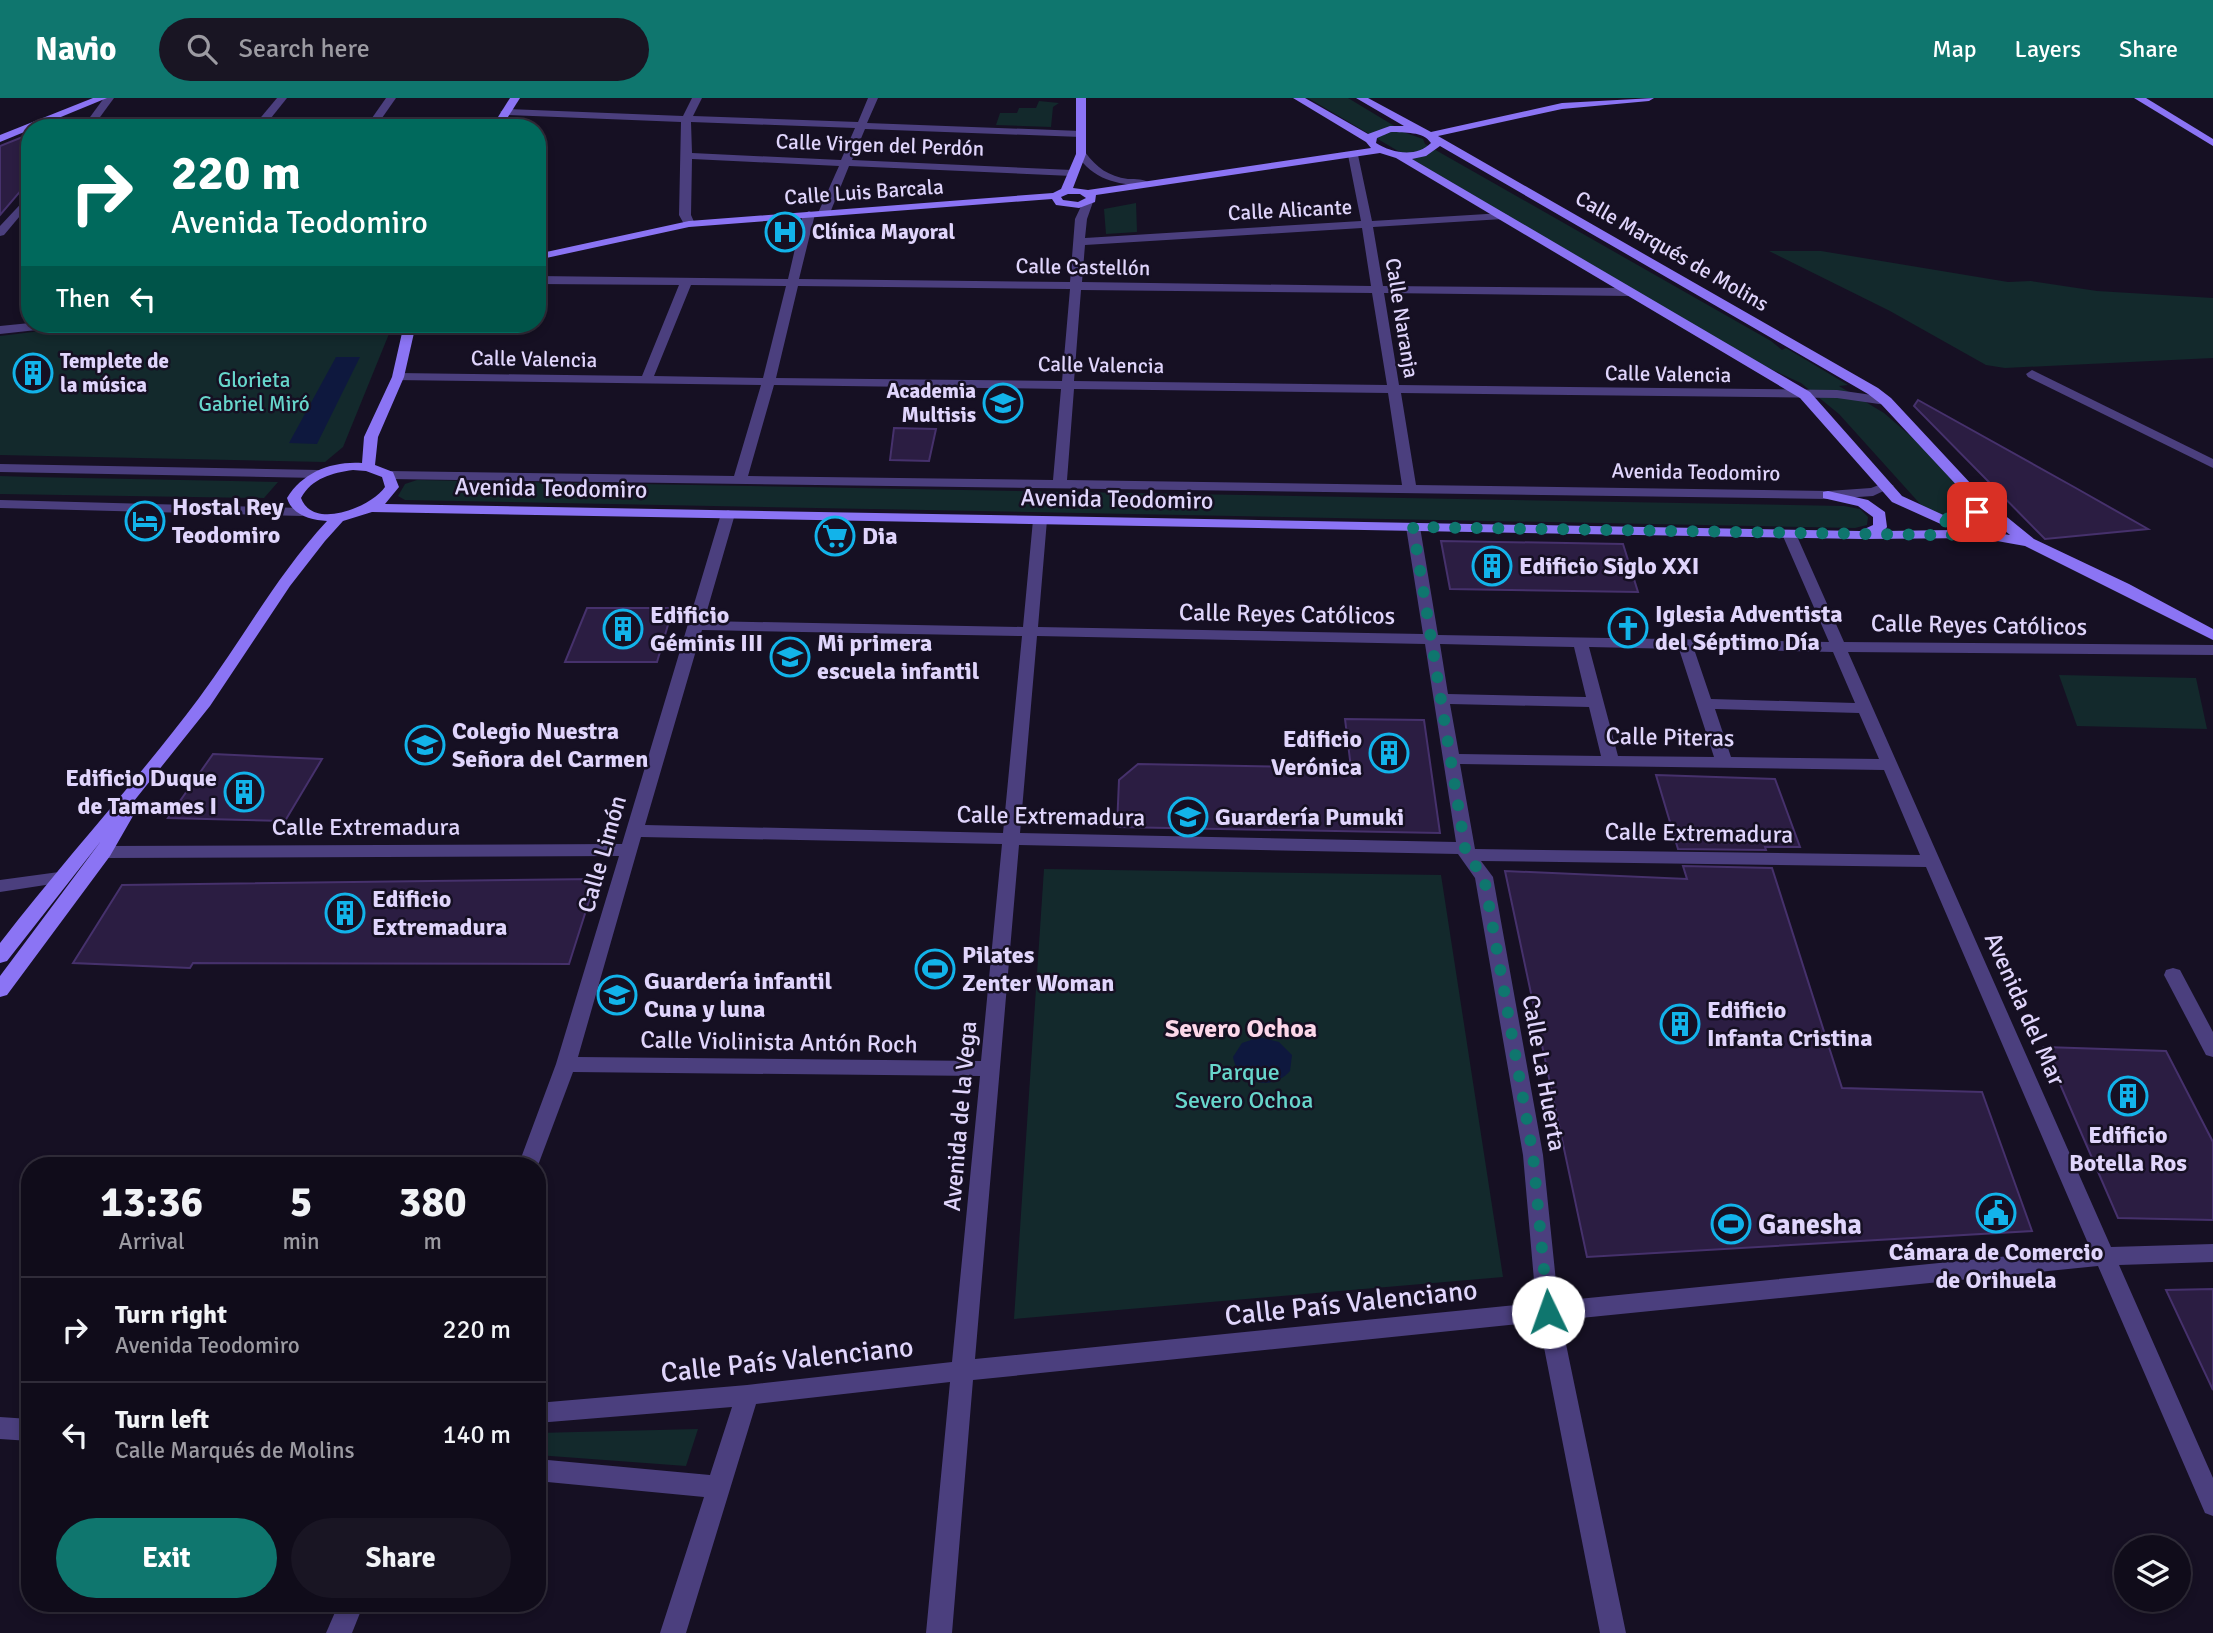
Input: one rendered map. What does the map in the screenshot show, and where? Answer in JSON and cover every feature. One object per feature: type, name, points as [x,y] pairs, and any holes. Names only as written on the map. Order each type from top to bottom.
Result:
[{"type":"street","points":[[50,119],[102,98]]},
{"type":"street","points":[[94,119],[109,98]]},
{"type":"street","points":[[264,119],[282,98]]},
{"type":"street","points":[[376,119],[391,98]]},
{"type":"street","points":[[501,119],[516,98]]},
{"type":"street","points":[[689,224],[685,215],[685,119],[697,98]]},
{"type":"street","points":[[824,213],[873,98]]},
{"type":"street","points":[[1081,98],[1081,154],[1063,199],[1081,219]]},
{"type":"street","points":[[1298,98],[1374,145],[1399,155],[1805,395],[1905,505],[1980,534]]},
{"type":"street","points":[[1361,98],[1417,130]]},
{"type":"street","points":[[1399,155],[1429,151],[1434,148],[1433,137],[1562,106],[1648,98]]},
{"type":"street","points":[[2139,98],[2213,143]]},
{"type":"street","points":[[2160,98],[2200,134]]},
{"type":"street","points":[[505,112],[1081,134]]},
{"type":"street","points":[[1374,145],[1376,133],[1390,129],[1417,130]]},
{"type":"street","name":"Calle Marqués de Molins","points":[[1417,130],[1788,341],[1886,401],[1981,503],[2029,542]]},
{"type":"street","points":[[0,139],[21,131]]},
{"type":"street","points":[[1087,196],[1119,187],[1353,155],[1374,145]]},
{"type":"street","points":[[1081,154],[1090,167],[1104,177],[1145,183]]},
{"type":"street","name":"Calle Naranja","points":[[1353,155],[1410,489]]},
{"type":"street","name":"Calle Virgen del Perdón","points":[[687,156],[844,164],[1075,170]]},
{"type":"street","points":[[1060,484],[1081,219],[1087,196],[1075,170]]},
{"type":"street","name":"Calle Luis Barcala","points":[[546,255],[689,224],[1087,196]]},
{"type":"street","points":[[0,233],[21,208]]},
{"type":"street","points":[[740,479],[769,380],[809,214]]},
{"type":"street","name":"Calle Alicante","points":[[1079,242],[1503,216]]},
{"type":"street","name":"Calle Castellón","points":[[546,280],[1629,292]]},
{"type":"street","points":[[647,379],[686,282]]},
{"type":"street","points":[[0,330],[21,328]]},
{"type":"street","points":[[368,467],[371,437],[398,377],[408,333]]},
{"type":"street","points":[[2032,374],[2213,464]]},
{"type":"street","name":"Calle Valencia","points":[[398,377],[1068,383],[1805,395]]},
{"type":"street","points":[[1805,395],[1852,395],[1886,401]]},
{"type":"street","points":[[338,468],[371,437]]},
{"type":"street","points":[[310,546],[307,514],[296,505],[294,498],[306,481],[338,468],[368,467],[388,475],[392,487],[382,501],[372,508]]},
{"type":"street","points":[[0,468],[318,474]]},
{"type":"street","name":"Avenida Teodomiro","points":[[388,475],[1828,495],[1873,492],[1886,486]]},
{"type":"street","name":"Avenida Teodomiro","points":[[1828,495],[1863,503],[1880,527],[1862,535]]},
{"type":"street","points":[[1936,518],[1965,519],[1977,512],[1981,503]]},
{"type":"street","points":[[0,504],[339,517]]},
{"type":"street","name":"Avenida Teodomiro","points":[[339,517],[372,508],[1789,534],[1980,534],[2029,542]]},
{"type":"street","name":"Calle Limón","points":[[531,1157],[566,1064],[728,514]]},
{"type":"street","points":[[0,956],[59,878],[142,783],[206,699],[310,546],[339,517]]},
{"type":"street","name":"Avenida de la Vega","points":[[939,1633],[1040,520]]},
{"type":"street","name":"Calle La Huerta","points":[[1413,527],[1466,851],[1484,877],[1533,1155],[1548,1312],[1613,1633]]},
{"type":"street","name":"Avenida del Mar","points":[[1789,534],[2213,1505]]},
{"type":"street","points":[[2029,542],[2124,587],[2213,635]]},
{"type":"street","name":"Calle Reyes Católicos","points":[[695,625],[1838,647],[2213,650]]},
{"type":"street","points":[[1580,642],[1611,761]]},
{"type":"street","points":[[1685,644],[1724,762]]},
{"type":"street","points":[[1441,699],[1595,702]]},
{"type":"street","points":[[1705,704],[1864,708]]},
{"type":"street","name":"Calle Piteras","points":[[1451,758],[1889,765]]},
{"type":"street","points":[[0,990],[104,852],[142,783]]},
{"type":"street","name":"Calle Extremadura","points":[[635,831],[1931,861]]},
{"type":"street","name":"Calle Extremadura","points":[[104,852],[629,850]]},
{"type":"street","points":[[0,886],[59,878]]},
{"type":"street","points":[[2173,975],[2213,1050]]},
{"type":"street","name":"Calle Violinista Antón Roch","points":[[566,1064],[990,1069]]},
{"type":"street","name":"Calle País Valenciano","points":[[546,1412],[747,1395],[963,1370],[2104,1256],[2213,1253]]},
{"type":"street","points":[[673,1633],[747,1395]]},
{"type":"street","points":[[0,1428],[21,1429]]},
{"type":"street","points":[[546,1471],[719,1487]]},
{"type":"street","points":[[339,1633],[348,1612]]},
{"type":"green space","points":[[1308,98],[1348,98],[1771,341],[1782,350],[1786,348],[1848,385],[1839,386],[1884,413],[1990,505],[1931,516],[1839,414],[1801,383],[1762,365]]},
{"type":"green space","points":[[1039,101],[1059,103],[1053,107],[1051,127],[996,125],[1000,113],[1017,113],[1019,108],[1036,108]]},
{"type":"green space","points":[[1136,203],[1137,232],[1106,234],[1104,209]]},
{"type":"green space","points":[[1769,251],[1821,251],[2008,282],[2031,281],[2097,291],[2213,298],[2213,358],[2005,368],[1986,365],[1890,311]]},
{"type":"green space","name":"Glorieta Gabriel Miró","points":[[24,333],[389,333],[343,447],[325,462],[0,455],[0,336]]},
{"type":"green space","points":[[0,476],[278,482],[264,498],[0,494]]},
{"type":"green space","points":[[417,480],[1844,506],[1860,509],[1868,517],[1867,525],[1855,528],[405,500],[398,496],[405,484]]},
{"type":"green space","points":[[2059,675],[2196,678],[2207,729],[2077,726]]},
{"type":"green space","name":"Parque Severo Ochoa","points":[[1044,869],[1441,875],[1503,1277],[1014,1319]]},
{"type":"green space","points":[[698,1429],[686,1466],[546,1456],[546,1433]]},
{"type":"water","points":[[336,357],[360,357],[317,444],[289,443]]},
{"type":"water","points":[[1260,1037],[1279,1042],[1292,1055],[1290,1071],[1275,1081],[1266,1083],[1249,1079],[1236,1066],[1233,1057],[1242,1043]]},
{"type":"building","points":[[21,138],[21,190],[0,215],[0,146]]},
{"type":"building","points":[[1918,400],[2148,529],[2045,539],[1914,406]]},
{"type":"building","points":[[894,428],[936,429],[929,461],[890,460]]},
{"type":"building","points":[[1441,541],[1623,544],[1638,592],[1450,589]]},
{"type":"building","name":"Edificio Géminis III","points":[[587,608],[673,608],[657,662],[565,662]]},
{"type":"building","points":[[1345,719],[1424,720],[1440,833],[1117,827],[1119,780],[1138,764],[1351,768]]},
{"type":"building","name":"Edificio Duque de Tamames I","points":[[213,754],[322,759],[285,821],[168,818]]},
{"type":"building","points":[[1656,775],[1775,779],[1800,847],[1765,847],[1766,850],[1678,849]]},
{"type":"building","points":[[1683,866],[1772,868],[1842,1088],[1982,1092],[2032,1231],[1587,1257],[1505,871],[1687,879]]},
{"type":"building","name":"Edificio Extremadura","points":[[596,879],[569,964],[193,963],[190,968],[73,963],[122,885]]},
{"type":"building","name":"Edificio Botella Ros","points":[[2044,1047],[2166,1051],[2213,1142],[2213,1220],[2118,1218]]},
{"type":"building","points":[[2213,1289],[2213,1390],[2166,1290]]},
{"type":"place","name":"Clínica Mayoral","points":[[785,232]]},
{"type":"place","name":"Templete de la música","points":[[33,373]]},
{"type":"place","name":"Academia Multisis","points":[[1003,403]]},
{"type":"place","name":"Hostal Rey Teodomiro","points":[[145,521]]},
{"type":"place","name":"Dia","points":[[835,536]]},
{"type":"place","name":"Edificio Siglo XXI","points":[[1492,566]]},
{"type":"place","name":"Iglesia Adventista del Séptimo Día","points":[[1628,628]]},
{"type":"place","name":"Edificio Géminis III","points":[[623,629]]},
{"type":"place","name":"Mi primera escuela infantil","points":[[790,657]]},
{"type":"place","name":"Colegio Nuestra Señora del Carmen","points":[[425,745]]},
{"type":"place","name":"Edificio Verónica","points":[[1389,753]]},
{"type":"place","name":"Edificio Duque de Tamames I","points":[[244,792]]},
{"type":"place","name":"Guardería Pumuki","points":[[1188,817]]},
{"type":"place","name":"Edificio Extremadura","points":[[345,913]]},
{"type":"place","name":"Pilates Zenter Woman","points":[[935,969]]},
{"type":"place","name":"Guardería infantil Cuna y luna","points":[[617,995]]},
{"type":"place","name":"Edificio Infanta Cristina","points":[[1680,1024]]},
{"type":"place","name":"Edificio Botella Ros","points":[[2128,1096]]},
{"type":"place","name":"Cámara de Comercio de Orihuela","points":[[1996,1213]]},
{"type":"place","name":"Ganesha","points":[[1731,1224]]},
{"type":"district","name":"Severo Ochoa","points":[[1241,1028]]},
{"type":"route","points":[[1548,1312],[1533,1155],[1484,877],[1467,855],[1465,848],[1413,527],[1862,535],[1980,534],[1936,518],[1965,519],[1977,512]]}]
